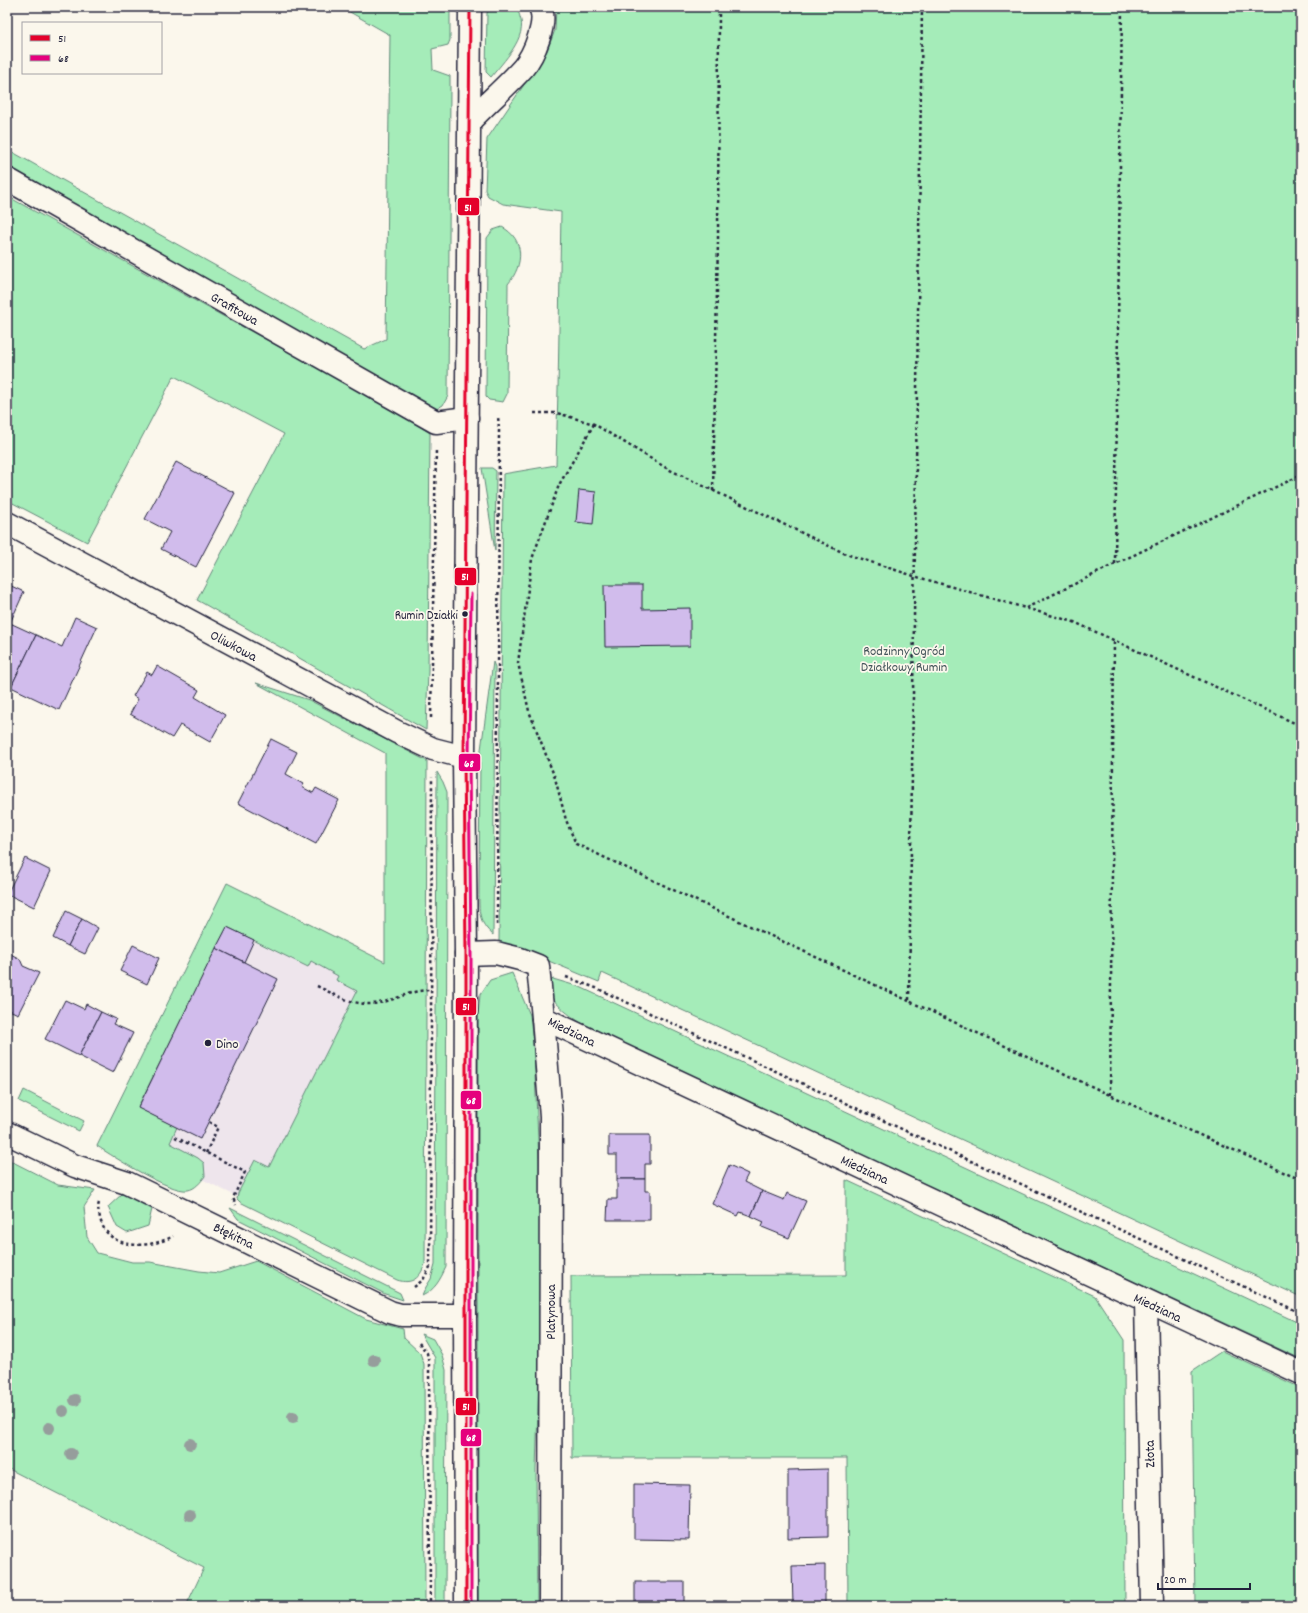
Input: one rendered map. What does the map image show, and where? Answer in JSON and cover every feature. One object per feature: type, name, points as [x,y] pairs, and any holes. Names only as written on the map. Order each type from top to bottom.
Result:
[{"type":"street","points":[[466,1606],[466,954],[464,757],[470,7]]},
{"type":"street","points":[[470,121],[524,66],[538,41],[543,23],[542,11],[540,7]]},
{"type":"street","name":"Grafitowa","points":[[7,179],[436,422]]},
{"type":"street","points":[[436,422],[467,418]]},
{"type":"street","name":"Oliwkowa","points":[[7,523],[397,732],[433,749],[464,757]]},
{"type":"street","points":[[466,954],[496,953],[520,959],[538,966]]},
{"type":"street","name":"Miedziana","points":[[538,966],[543,1018],[1301,1373]]},
{"type":"street","name":"Platynowa","points":[[543,1018],[551,1117],[550,1606]]},
{"type":"street","name":"Błękitna","points":[[7,1133],[75,1166],[127,1183],[390,1312],[401,1315],[465,1315]]},
{"type":"street","name":"Złota","points":[[1146,1301],[1152,1606]]},
{"type":"path","points":[[713,491],[718,232],[719,7]]},
{"type":"path","points":[[910,1001],[922,7]]},
{"type":"path","points":[[1115,564],[1122,7]]},
{"type":"path","points":[[534,413],[557,413],[594,424],[668,469],[846,554],[914,576],[1074,622],[1301,726]]},
{"type":"path","points":[[496,953],[498,416]]},
{"type":"path","points":[[407,1287],[413,1288],[424,1280],[430,1267],[433,749],[431,711],[436,422]]},
{"type":"path","points":[[594,424],[558,485],[532,559],[518,663],[529,711],[555,778],[566,820],[576,844],[1110,1095],[1300,1179],[1301,1160]]},
{"type":"path","points":[[1026,608],[1301,475]]},
{"type":"path","points":[[1110,1095],[1114,640]]},
{"type":"path","points":[[538,966],[609,994],[1301,1313]]},
{"type":"path","points":[[317,986],[351,1002],[364,1004],[383,1002],[419,990],[431,990]]},
{"type":"path","points":[[206,1153],[218,1127],[209,1122]]},
{"type":"path","points":[[175,1137],[244,1172],[233,1198],[236,1206]]},
{"type":"path","points":[[127,1183],[104,1189],[98,1206],[102,1224],[111,1236],[123,1243],[146,1245],[165,1240],[202,1219]]},
{"type":"path","points":[[413,1315],[414,1337],[427,1353],[429,1364],[430,1606]]},
{"type":"shaded area","points":[[227,883],[385,962],[397,1276],[105,1131]]},
{"type":"green space","points":[[510,6],[514,8],[519,14],[522,25],[518,41],[508,57],[491,77],[486,72],[487,13],[490,7]]},
{"type":"green space","points":[[341,7],[450,7],[450,40],[448,45],[432,49],[433,70],[450,76],[448,396],[443,405],[435,410],[428,404],[7,170],[7,149],[364,349],[386,339],[390,35]]},
{"type":"green space","name":"Rodzinny Ogród Działkowy Rumin","points":[[556,7],[1301,7],[1301,1297],[602,973],[599,982],[499,942],[503,474],[556,465],[561,212],[503,204],[488,196],[485,190],[487,139],[547,51],[555,30]]},
{"type":"green space","points":[[7,196],[388,406],[430,433],[426,730],[197,600],[284,434],[174,376],[87,542],[7,500]]},
{"type":"green space","points":[[502,227],[510,232],[515,238],[520,253],[517,269],[508,284],[507,394],[503,402],[489,400],[486,397],[487,238],[493,230]]},
{"type":"green space","points":[[482,468],[492,468],[496,471],[495,551]]},
{"type":"green space","points":[[493,662],[495,667],[493,935],[484,925],[480,916],[479,899],[480,757]]},
{"type":"green space","points":[[256,683],[309,700],[427,761],[425,1264],[418,1277],[411,1281],[407,1282],[397,1280],[240,1202],[237,1199],[238,1193],[255,1160],[269,1167],[357,991],[336,980],[338,976],[311,961],[308,967],[227,927],[138,1107],[177,1127],[170,1143],[198,1158],[204,1163],[205,1176],[198,1185],[188,1190],[169,1186],[142,1173],[97,1146],[227,883],[385,962],[385,753]]},
{"type":"green space","points":[[437,772],[447,792],[446,1267],[437,1284],[427,1294],[422,1296],[431,1279],[435,1265]]},
{"type":"green space","points":[[512,973],[530,1015],[534,1052],[539,1161],[541,1311],[536,1470],[537,1606],[478,1606],[478,1015],[480,995],[490,980]]},
{"type":"green space","points":[[553,979],[580,987],[1301,1324],[1301,1359],[591,1029],[568,1013],[552,998],[549,983]]},
{"type":"green space","points":[[24,1090],[84,1121],[79,1131],[19,1101]]},
{"type":"green space","points":[[7,1159],[58,1185],[95,1190],[84,1207],[87,1237],[97,1253],[132,1262],[150,1262],[219,1273],[256,1261],[366,1319],[403,1329],[404,1338],[420,1353],[424,1364],[425,1606],[222,1606],[219,1604],[218,1606],[186,1606],[204,1568],[7,1468]]},
{"type":"green space","points":[[846,1180],[1095,1296],[1124,1340],[1125,1606],[848,1606],[847,1458],[572,1458],[571,1276],[846,1275]]},
{"type":"green space","points":[[122,1194],[152,1209],[148,1226],[127,1233],[117,1227],[108,1207]]},
{"type":"green space","points":[[230,1208],[400,1293],[403,1300],[385,1294],[238,1219]]},
{"type":"green space","points":[[421,1334],[433,1339],[442,1355],[446,1370],[445,1606],[435,1606],[435,1358]]},
{"type":"green space","points":[[1222,1351],[1301,1388],[1301,1606],[1195,1606],[1192,1371]]},
{"type":"building","points":[[176,462],[235,493],[196,567],[161,549],[170,532],[145,519]]},
{"type":"building","points":[[579,490],[596,492],[593,524],[576,522]]},
{"type":"building","points":[[7,584],[24,592],[10,623],[36,635],[11,687],[7,686]]},
{"type":"building","points":[[604,585],[642,585],[642,609],[690,608],[690,646],[605,647]]},
{"type":"building","points":[[75,617],[97,627],[59,710],[11,687],[36,635],[62,647]]},
{"type":"building","points":[[157,666],[199,690],[195,697],[225,715],[210,742],[180,725],[172,738],[130,714],[138,699],[133,696],[147,672],[152,675]]},
{"type":"building","points":[[271,739],[297,752],[286,774],[304,784],[302,787],[313,793],[316,788],[339,800],[316,844],[238,803]]},
{"type":"building","points":[[25,858],[51,871],[34,907],[7,894]]},
{"type":"building","points":[[66,911],[82,919],[68,946],[53,938]]},
{"type":"building","points":[[82,919],[98,928],[85,954],[68,946]]},
{"type":"building","points":[[227,927],[254,940],[244,962],[216,948]]},
{"type":"building","points":[[133,945],[159,958],[147,984],[120,971]]},
{"type":"building","name":"Dino","points":[[216,948],[278,979],[200,1139],[138,1108]]},
{"type":"building","points":[[7,952],[20,959],[23,966],[39,973],[18,1014],[7,1009]]},
{"type":"building","points":[[65,1000],[84,1009],[86,1004],[101,1012],[79,1056],[45,1039]]},
{"type":"building","points":[[101,1012],[116,1019],[113,1024],[133,1033],[113,1073],[79,1056]]},
{"type":"building","points":[[609,1135],[650,1135],[650,1164],[645,1164],[645,1179],[617,1179],[617,1155],[609,1155]]},
{"type":"building","points":[[729,1165],[748,1174],[744,1182],[762,1191],[751,1216],[740,1212],[738,1216],[712,1204]]},
{"type":"building","points":[[617,1179],[645,1179],[645,1191],[650,1191],[650,1220],[607,1220],[608,1199],[617,1199]]},
{"type":"building","points":[[762,1191],[784,1200],[787,1193],[806,1201],[789,1238],[762,1227],[764,1222],[751,1216]]},
{"type":"building","points":[[828,1469],[828,1537],[788,1538],[788,1470]]},
{"type":"building","points":[[634,1484],[690,1485],[689,1540],[634,1539]]},
{"type":"building","points":[[825,1565],[825,1606],[793,1606],[792,1566]]},
{"type":"building","points":[[635,1582],[684,1582],[684,1606],[635,1606]]},
{"type":"transit line","name":"51","points":[[466,1606],[466,954],[464,757],[470,7]]},
{"type":"transit line","name":"68","points":[[471,594],[469,757],[471,954],[471,1606]]},
{"type":"place","name":"Rumin Działki","points":[[465,614]]},
{"type":"place","name":"Dino","points":[[208,1043]]}]
